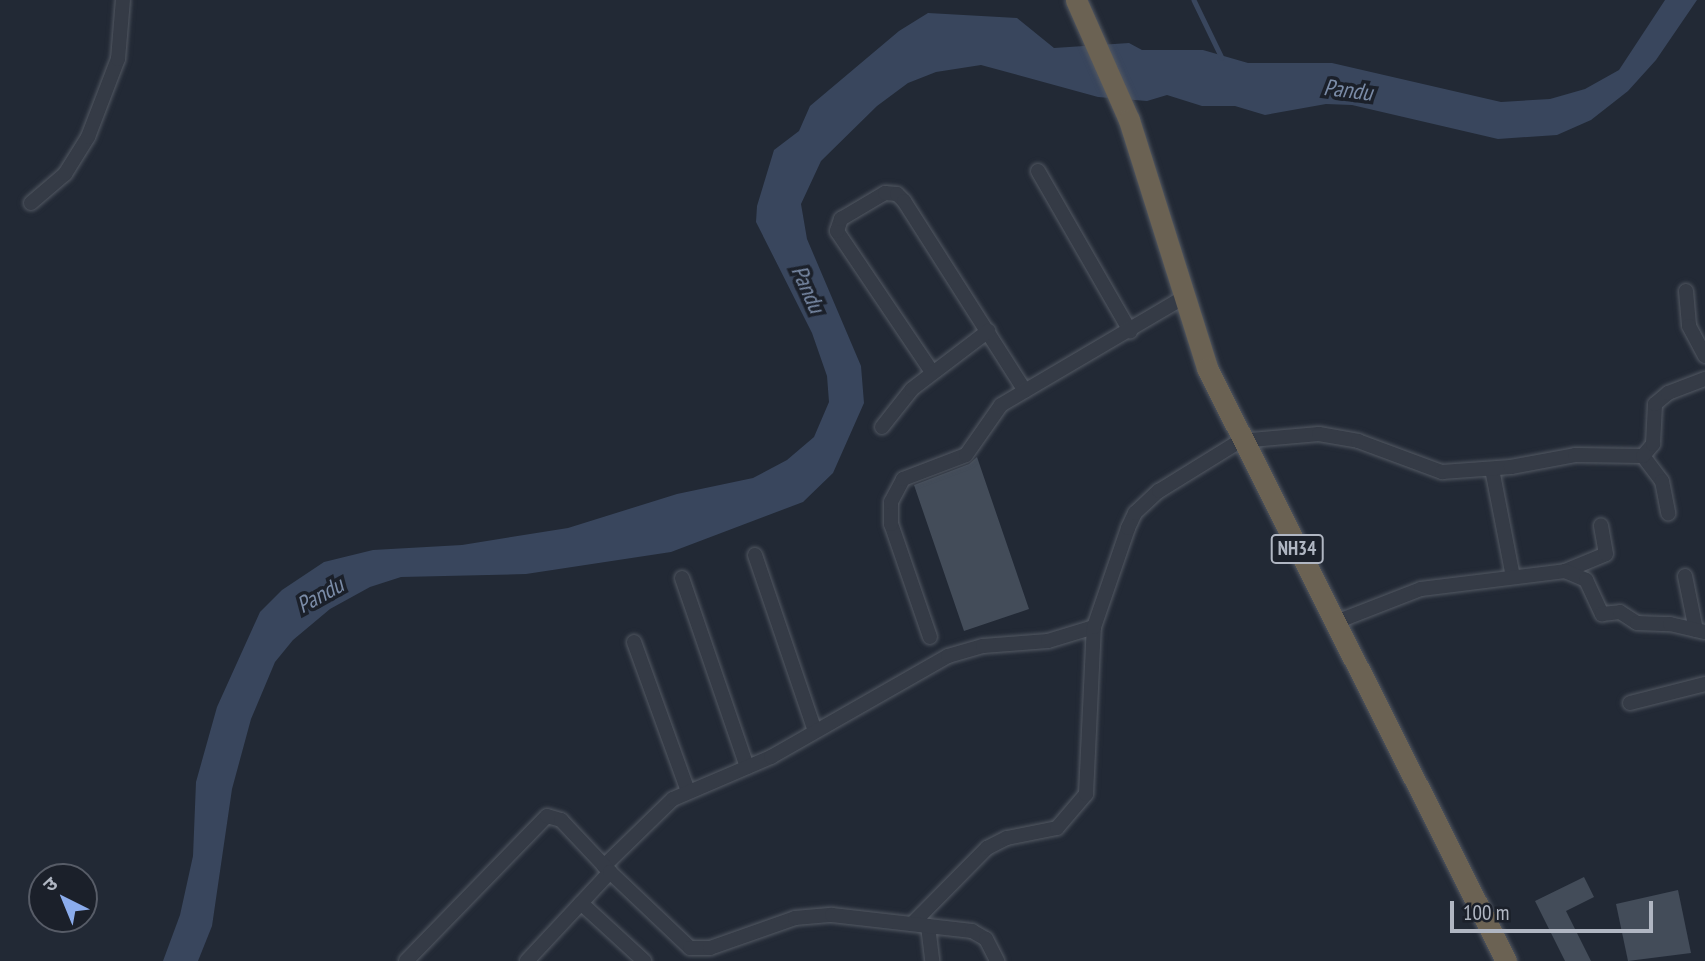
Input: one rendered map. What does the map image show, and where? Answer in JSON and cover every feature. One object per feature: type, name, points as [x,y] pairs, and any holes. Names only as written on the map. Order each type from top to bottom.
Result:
[{"type":"highway","name":"NH34","points":[[1077,3],[1129,120],[1207,368],[1240,441],[1336,621],[1506,961]]},
{"type":"street","points":[[31,203],[65,174],[88,137],[118,60],[123,0]]},
{"type":"street","points":[[1038,172],[1130,331]]},
{"type":"street","points":[[932,372],[839,237],[841,219],[885,193],[897,194],[1025,391]]},
{"type":"street","points":[[1686,291],[1689,326],[1705,356]]},
{"type":"street","points":[[930,637],[891,524],[891,502],[903,479],[966,455],[995,411],[1183,298]]},
{"type":"street","points":[[882,427],[932,372],[988,331]]},
{"type":"street","points":[[1643,456],[1653,444],[1655,404],[1668,393],[1705,379]]},
{"type":"street","points":[[912,924],[987,848],[1007,838],[1057,828],[1086,794],[1094,627],[1135,513],[1159,491],[1240,441],[1320,435],[1358,441],[1442,472],[1492,469],[1575,455],[1643,456]]},
{"type":"street","points":[[1643,456],[1662,481],[1668,513]]},
{"type":"street","points":[[1492,469],[1513,577]]},
{"type":"street","points":[[1336,621],[1421,589],[1565,570],[1606,554],[1601,525]]},
{"type":"street","points":[[755,555],[815,731]]},
{"type":"street","points":[[1565,570],[1586,580],[1602,614],[1620,612],[1637,623],[1700,631],[1685,576]]},
{"type":"street","points":[[682,578],[747,767]]},
{"type":"street","points":[[527,961],[582,903],[607,869],[664,806],[688,791],[747,767],[948,656],[983,646],[1048,641],[1094,627]]},
{"type":"street","points":[[634,642],[688,791]]},
{"type":"street","points":[[1630,704],[1705,684]]},
{"type":"street","points":[[406,961],[547,816],[561,821],[688,954],[807,916],[912,924],[981,934],[997,961]]},
{"type":"street","points":[[582,903],[644,961]]},
{"type":"street","points":[[928,926],[932,961]]},
{"type":"water","name":"Pandu","points":[[1665,0],[1697,0],[1656,60],[1628,91],[1591,120],[1557,135],[1498,139],[1352,105],[1326,104],[1265,115],[1235,106],[1202,106],[1167,95],[1147,101],[1098,97],[981,65],[936,72],[908,83],[877,106],[821,161],[801,204],[807,239],[861,366],[864,403],[833,473],[803,502],[671,552],[526,574],[401,577],[370,587],[330,609],[293,640],[275,662],[251,719],[232,789],[212,926],[198,961],[163,961],[180,915],[193,856],[196,782],[217,707],[260,612],[282,590],[324,562],[373,550],[462,545],[568,528],[677,494],[753,478],[787,460],[814,437],[829,402],[827,376],[812,333],[756,222],[757,206],[774,150],[799,131],[810,106],[899,31],[928,13],[1017,18],[1054,48],[1129,43],[1142,50],[1203,50],[1248,63],[1332,63],[1501,102],[1550,99],[1585,89],[1619,70]]},
{"type":"building","points":[[977,457],[1029,609],[964,631],[914,485],[969,464]]},
{"type":"building","points":[[1584,877],[1594,897],[1566,911],[1591,961],[1565,961],[1535,901]]},
{"type":"building","points":[[1678,890],[1691,953],[1628,961],[1616,904]]},
{"type":"waterway","points":[[1194,0],[1222,58]]}]
